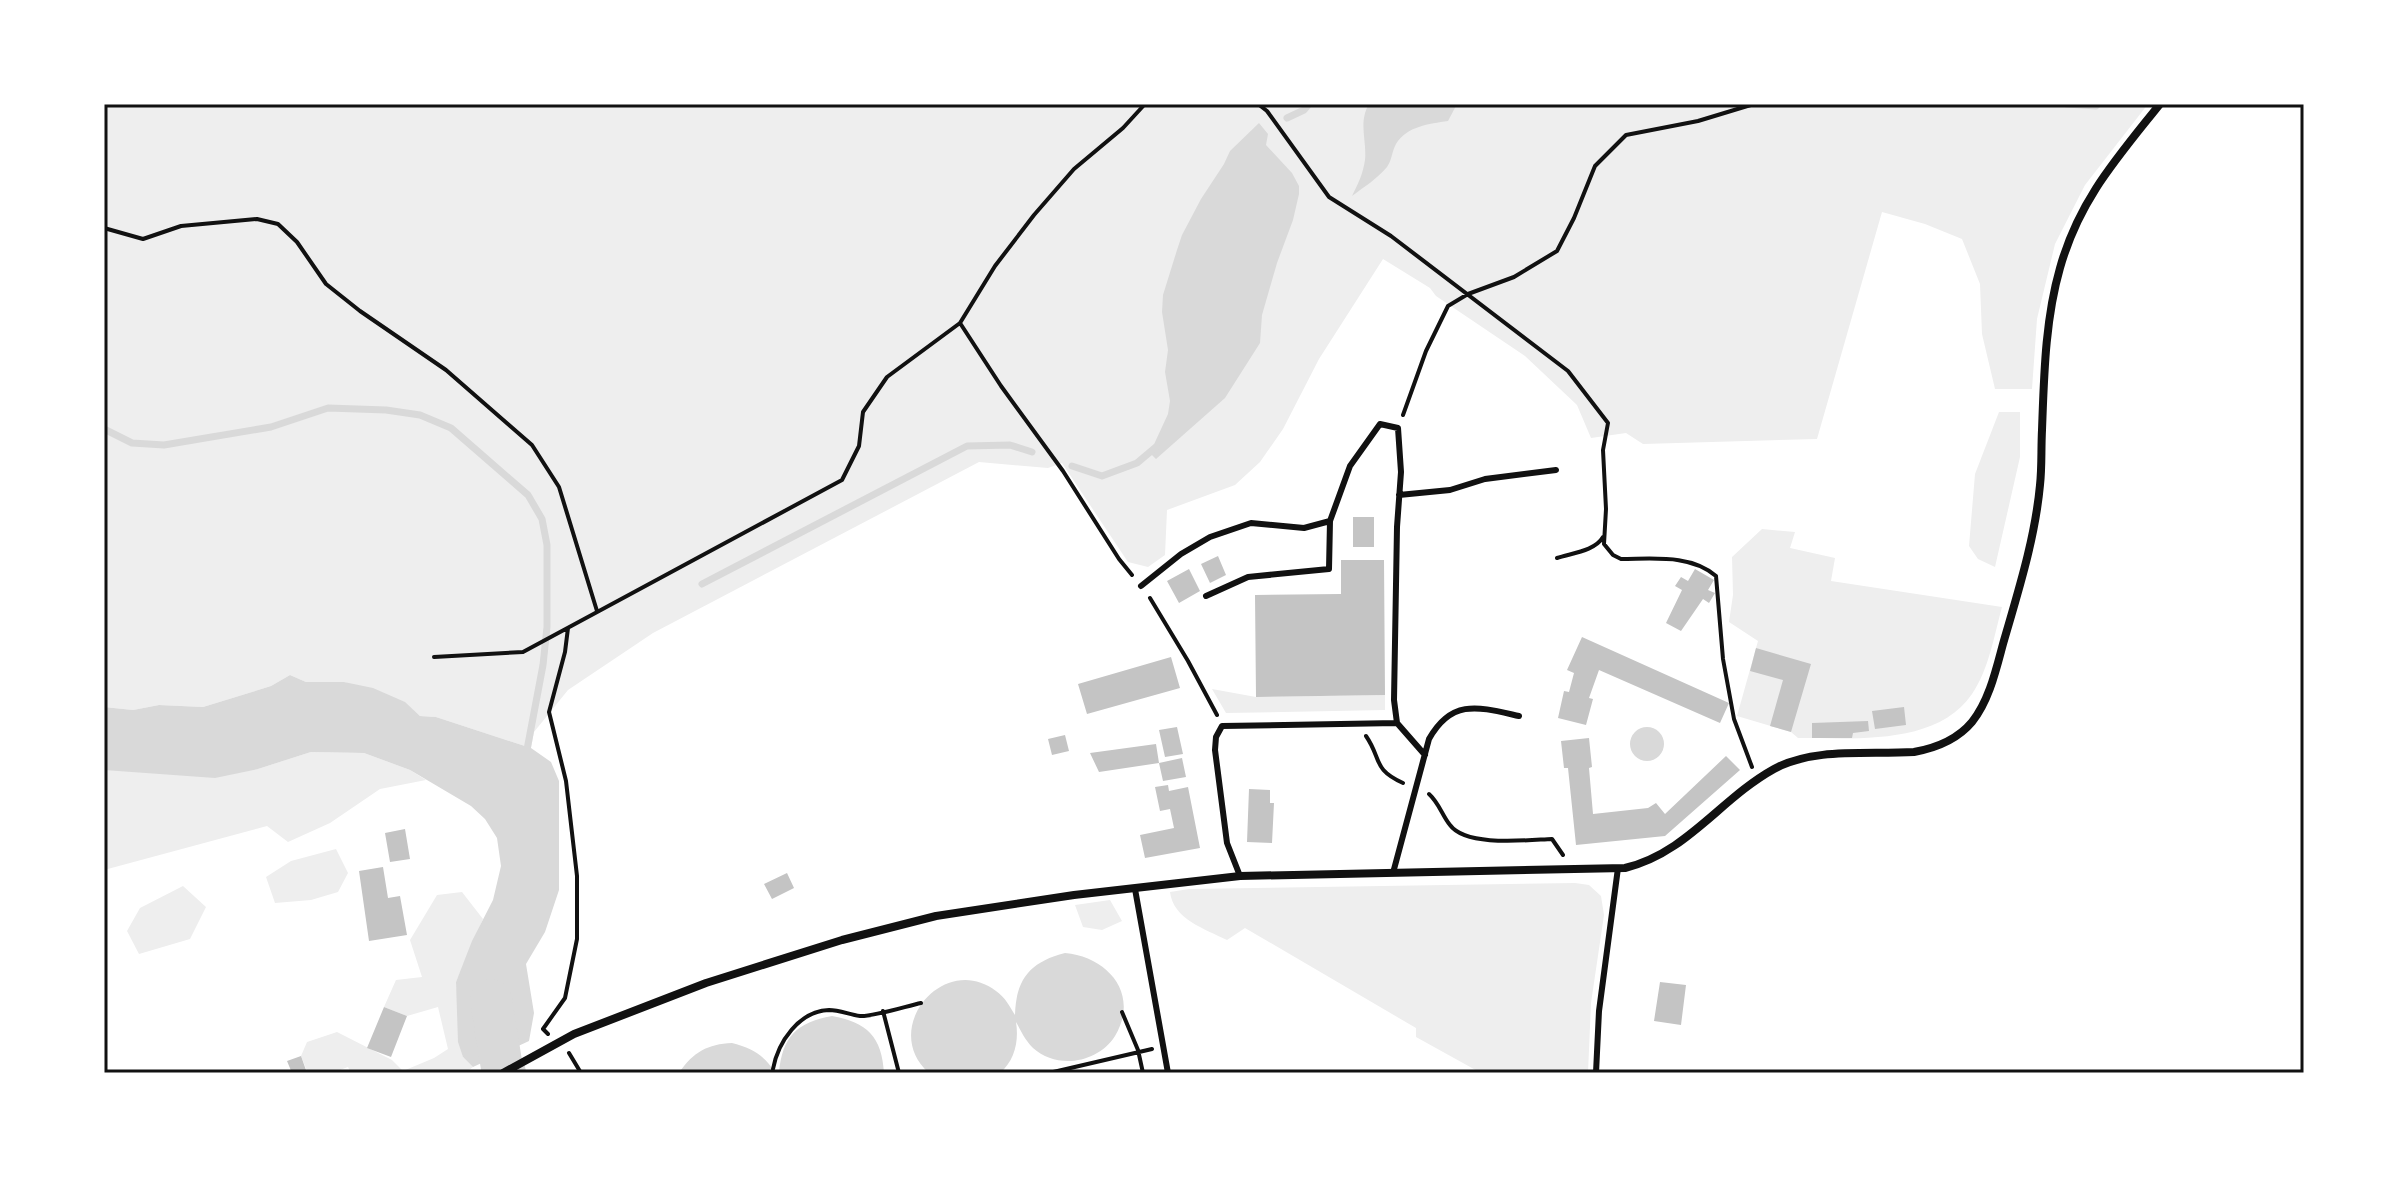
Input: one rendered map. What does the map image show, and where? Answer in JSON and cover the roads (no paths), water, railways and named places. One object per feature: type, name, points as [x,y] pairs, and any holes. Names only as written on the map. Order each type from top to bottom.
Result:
[{"type":"street","points":[[503,1073],[556,1042],[706,983],[889,926],[1074,895],[1240,876],[1618,868],[1642,864],[1675,848],[1775,768],[1826,755],[1927,750],[1951,740],[1979,711],[1996,670],[2028,549],[2040,489],[2050,313],[2072,230],[2102,177],[2160,104]]},
{"type":"lane","points":[[1206,596],[1248,577],[1329,569],[1330,521],[1350,466],[1380,424],[1398,428],[1401,472],[1394,700],[1397,723],[1425,755]]},
{"type":"lane","points":[[1399,495],[1450,490],[1485,479],[1556,470]]},
{"type":"lane","points":[[1141,586],[1181,554],[1210,537],[1251,523],[1304,528],[1330,521]]},
{"type":"lane","points":[[1393,873],[1433,731],[1450,713],[1467,708],[1485,708],[1519,716]]},
{"type":"lane","points":[[1240,876],[1227,843],[1218,772],[1216,737],[1222,726],[1397,723]]},
{"type":"lane","points":[[1596,1073],[1599,1011],[1618,868]]},
{"type":"lane","points":[[1135,889],[1168,1073]]},
{"type":"waterway","points":[[1287,118],[1309,104]]},
{"type":"waterway","points":[[2067,104],[2098,104]]},
{"type":"waterway","points":[[104,429],[132,443],[164,445],[271,427],[328,408],[386,410],[420,415],[451,428],[528,495],[542,519],[547,545],[547,627],[526,755]]},
{"type":"waterway","points":[[702,584],[967,446],[1010,445],[1032,452]]},
{"type":"waterway","points":[[1072,466],[1102,476],[1137,463],[1156,447]]},
{"type":"waterway","points":[[491,1000],[505,1073]]}]
